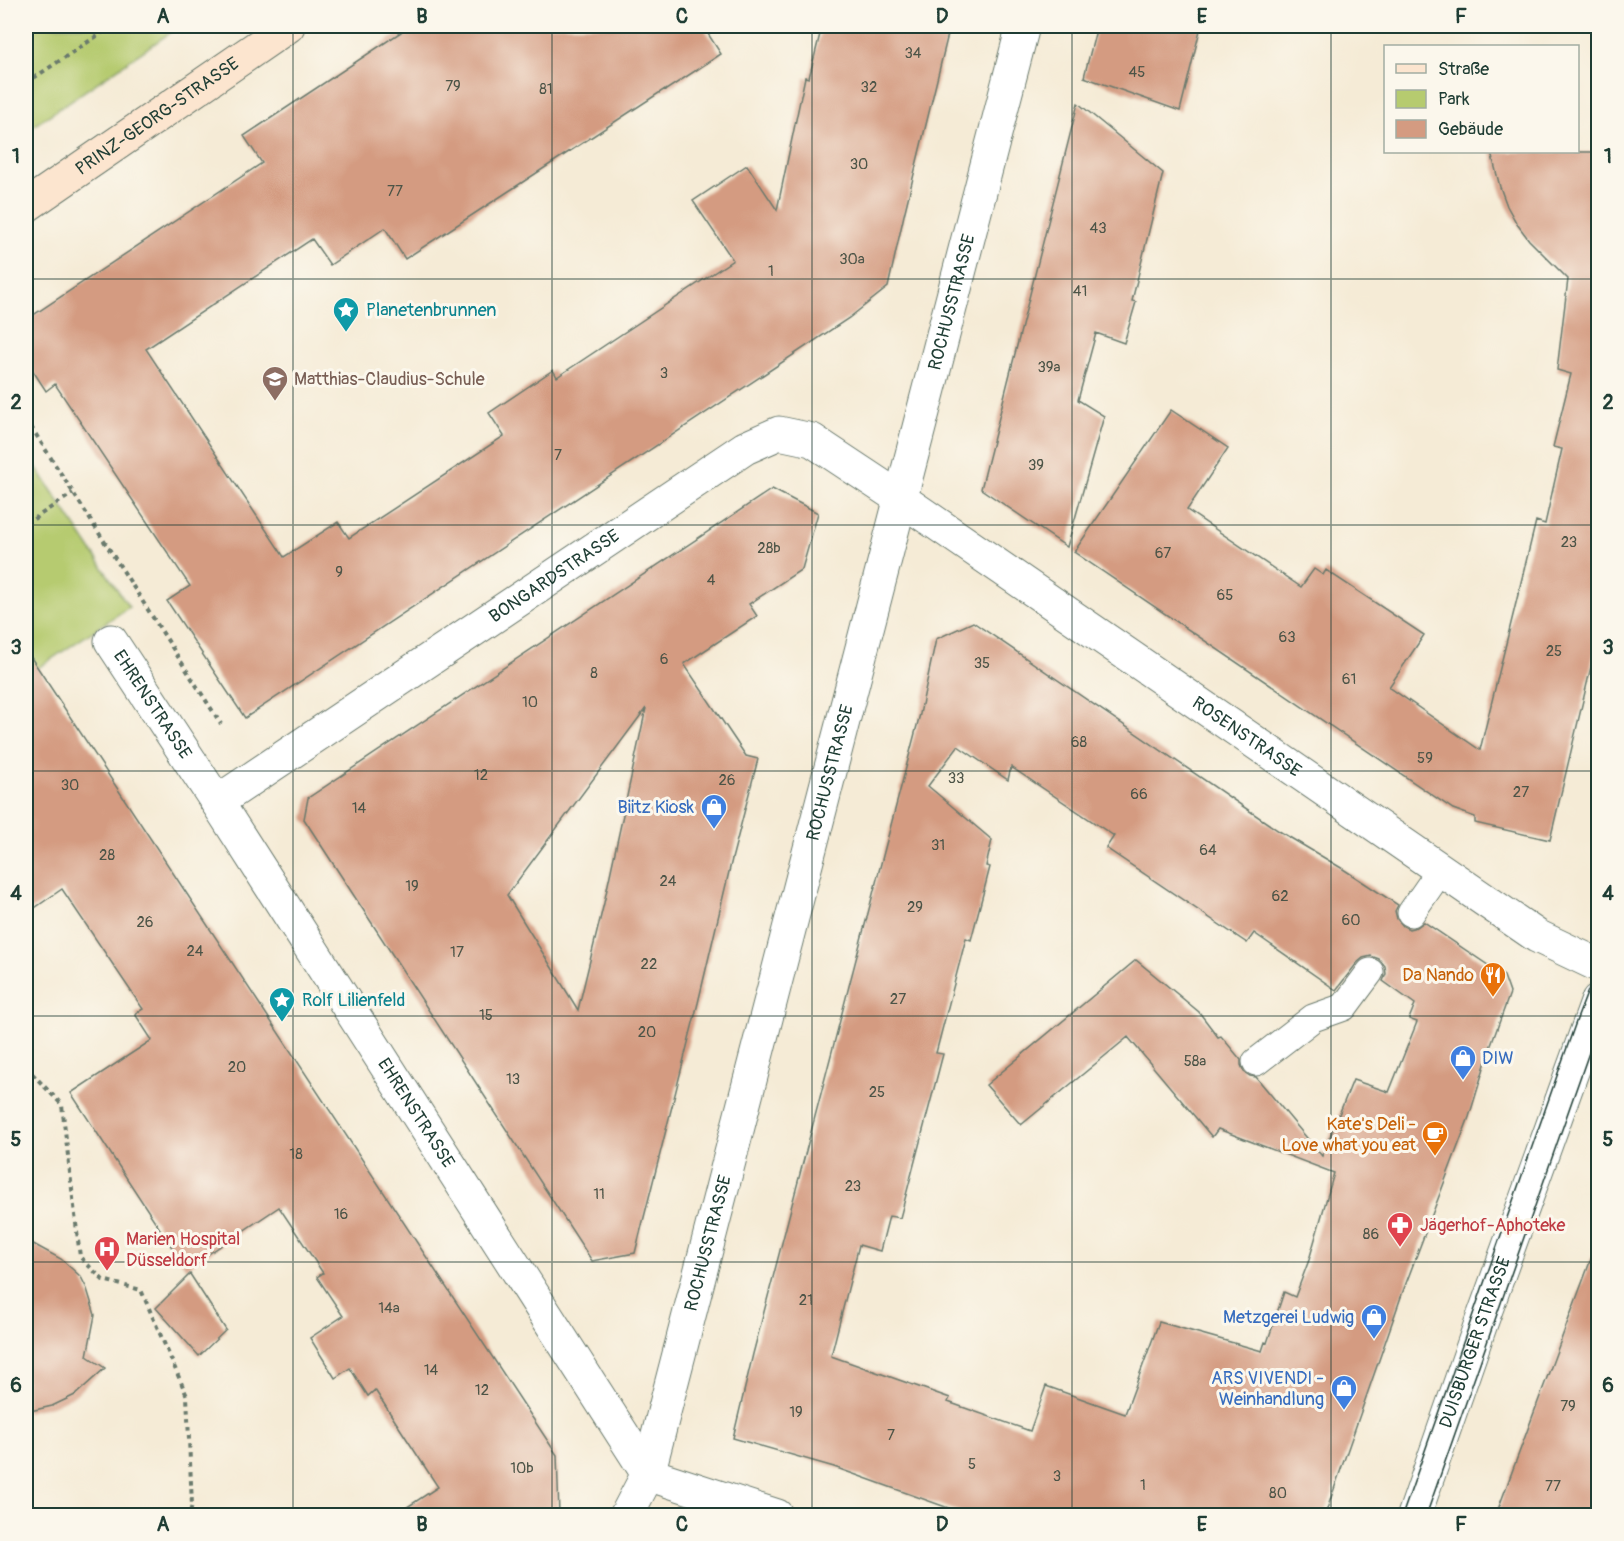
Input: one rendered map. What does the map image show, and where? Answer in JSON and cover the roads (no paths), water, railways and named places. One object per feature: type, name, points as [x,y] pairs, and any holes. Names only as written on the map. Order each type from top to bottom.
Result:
[{"type":"main road","name":"PRINZ-GEORG-STRASSE","points":[[26,206],[288,26]]},
{"type":"street","name":"ROCHUSSTRASSE","points":[[626,1515],[648,1474],[1023,26]]},
{"type":"street","name":"BONGARDSTRASSE","points":[[217,802],[745,448],[779,433],[812,440],[901,499]]},
{"type":"street","name":"ROSENSTRASSE","points":[[901,499],[1537,936],[1599,965]]},
{"type":"street","name":"EHRENSTRASSE","points":[[111,641],[217,802],[648,1474]]},
{"type":"street","name":"DUISBURGER STRASSE","points":[[1414,1515],[1599,1000]]},
{"type":"street","points":[[648,1474],[777,1515]]},
{"type":"lane","points":[[1411,913],[1440,871]]},
{"type":"lane","points":[[1256,1062],[1313,1018],[1344,1007],[1370,972]]},
{"type":"tram line","points":[[1402,1516],[1598,965]]},
{"type":"tram line","points":[[1426,1516],[1598,1027]]},
{"type":"place","name":"Planetenbrunnen","points":[[346,333]]},
{"type":"place","name":"Matthias-Claudius-Schule","points":[[275,402]]},
{"type":"place","name":"Biitz Kiosk","points":[[714,830]]},
{"type":"place","name":"Da Nando","points":[[1493,998]]},
{"type":"place","name":"Rolf Lilienfeld","points":[[282,1023]]},
{"type":"place","name":"DIW","points":[[1463,1081]]},
{"type":"place","name":"Kate's Deli - Love what you eat","points":[[1435,1157]]},
{"type":"place","name":"Jägerhof-Aphoteke","points":[[1400,1248]]},
{"type":"place","name":"Marien Hospital Düsseldorf","points":[[107,1272]]},
{"type":"place","name":"Metzgerei Ludwig","points":[[1374,1340]]},
{"type":"place","name":"ARS VIVENDI - Weinhandlung","points":[[1344,1411]]}]
